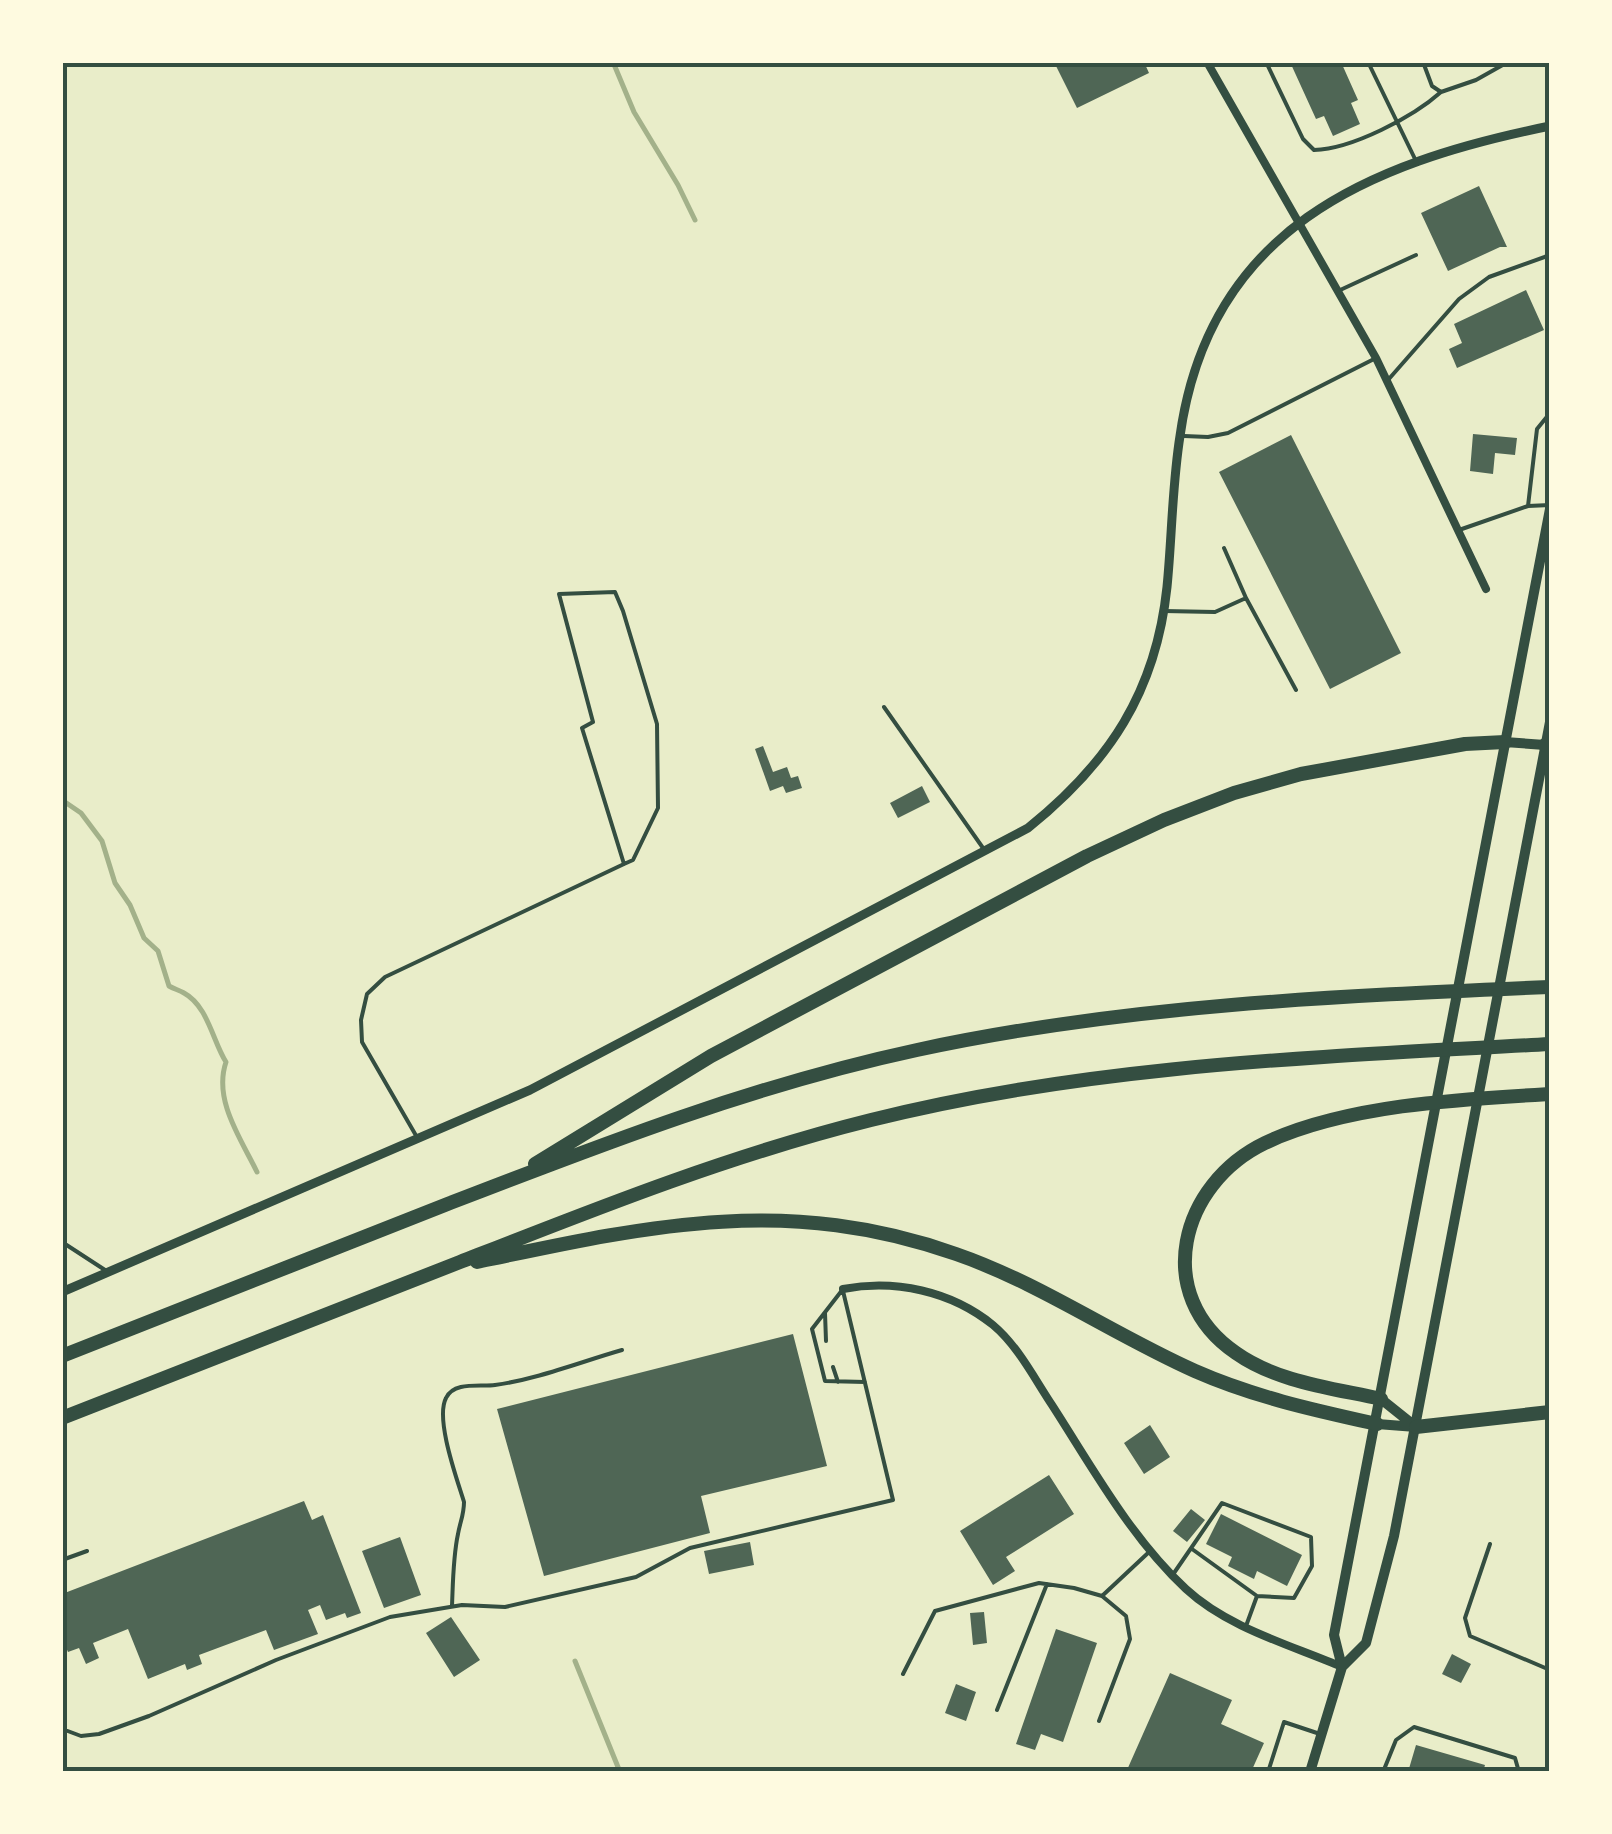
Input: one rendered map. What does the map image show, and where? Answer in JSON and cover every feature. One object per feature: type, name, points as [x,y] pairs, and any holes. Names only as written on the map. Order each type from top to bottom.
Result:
[{"type":"highway","points":[[503,1183],[711,1056],[1087,856],[1164,820],[1234,793],[1301,774],[1465,744],[1505,742]]},
{"type":"highway","points":[[1493,990],[1550,979]]},
{"type":"highway","points":[[62,1356],[624,1136],[739,1097],[857,1064],[1074,1022],[1214,1006],[1550,987]]},
{"type":"highway","points":[[62,1418],[700,1170],[929,1107],[1044,1085],[1161,1069],[1550,1044]]},
{"type":"highway","points":[[1481,1048],[1550,1054]]},
{"type":"highway","points":[[1381,1399],[1268,1370],[1234,1352],[1208,1328],[1192,1299],[1184,1265],[1188,1230],[1202,1198],[1228,1167],[1244,1155],[1328,1120],[1392,1109],[1550,1094]]},
{"type":"highway","points":[[438,1271],[660,1226],[764,1220],[860,1228],[927,1245],[992,1268],[1164,1356],[1247,1392],[1377,1424]]},
{"type":"highway","points":[[1416,1427],[1550,1412]]},
{"type":"main road","points":[[1342,1667],[1334,1635],[1550,507]]},
{"type":"main road","points":[[1312,1771],[1342,1667],[1366,1643],[1394,1536],[1550,722]]},
{"type":"main road","points":[[1505,742],[1547,745]]},
{"type":"main road","points":[[1381,1399],[1416,1427]]},
{"type":"main road","points":[[1377,1424],[1416,1427]]},
{"type":"street","points":[[1207,62],[1376,358],[1486,588]]},
{"type":"street","points":[[62,1292],[591,1060],[1028,828],[1096,765],[1138,699],[1164,611],[1180,436],[1194,373],[1221,312],[1258,260],[1300,221],[1350,190],[1473,143],[1550,126]]},
{"type":"street","points":[[842,1289],[880,1284],[917,1289],[958,1303],[991,1324],[1018,1352],[1120,1509],[1172,1575],[1214,1610],[1342,1667]]},
{"type":"lane","points":[[1266,62],[1303,139],[1314,150],[1333,150],[1396,121],[1441,92],[1476,80],[1508,62]]},
{"type":"lane","points":[[1368,62],[1416,162]]},
{"type":"lane","points":[[1423,62],[1432,86],[1441,92]]},
{"type":"lane","points":[[1338,291],[1416,255]]},
{"type":"lane","points":[[1386,381],[1460,298],[1489,277],[1550,255]]},
{"type":"lane","points":[[1180,436],[1228,433],[1376,358]]},
{"type":"lane","points":[[1528,506],[1536,429],[1550,413]]},
{"type":"lane","points":[[1459,530],[1528,506],[1550,507]]},
{"type":"lane","points":[[1224,548],[1296,690]]},
{"type":"lane","points":[[418,1139],[362,1042],[361,1020],[367,994],[385,977],[633,860],[658,808],[657,724],[623,611],[614,592],[559,594],[593,722],[582,728],[624,864]]},
{"type":"lane","points":[[1164,611],[1215,612],[1246,598]]},
{"type":"lane","points":[[884,707],[986,852]]},
{"type":"lane","points":[[62,1242],[109,1272]]},
{"type":"lane","points":[[842,1289],[812,1329],[825,1380],[865,1382]]},
{"type":"lane","points":[[62,1725],[82,1736],[99,1734],[390,1617],[452,1606],[505,1607],[636,1576],[690,1548],[893,1500],[842,1289]]},
{"type":"lane","points":[[825,1313],[826,1341]]},
{"type":"lane","points":[[452,1606],[454,1559],[464,1502],[444,1424],[444,1400],[450,1392],[465,1386],[518,1381],[622,1350]]},
{"type":"lane","points":[[834,1368],[838,1382]]},
{"type":"lane","points":[[1172,1575],[1222,1503],[1227,1502],[1311,1537],[1312,1566],[1294,1598],[1257,1596],[1191,1548]]},
{"type":"lane","points":[[1490,1544],[1465,1618],[1470,1636],[1550,1670]]},
{"type":"lane","points":[[1102,1596],[1152,1550]]},
{"type":"lane","points":[[62,1560],[88,1551]]},
{"type":"lane","points":[[903,1674],[935,1611],[1039,1583],[1102,1596],[1126,1616],[1130,1639],[1100,1722]]},
{"type":"lane","points":[[997,1710],[1047,1584]]},
{"type":"lane","points":[[1246,1626],[1257,1596]]},
{"type":"lane","points":[[1268,1772],[1284,1722],[1322,1735]]},
{"type":"lane","points":[[1383,1772],[1396,1740],[1414,1727],[1515,1758],[1519,1772]]},
{"type":"building","points":[[1054,62],[1144,62],[1149,73],[1077,108]]},
{"type":"building","points":[[1290,62],[1341,62],[1358,100],[1351,103],[1360,124],[1333,136],[1324,116],[1316,119]]},
{"type":"building","points":[[1479,186],[1507,247],[1448,271],[1421,213]]},
{"type":"building","points":[[1526,290],[1544,330],[1457,368],[1449,349],[1462,343],[1454,324]]},
{"type":"building","points":[[1473,434],[1517,438],[1515,455],[1495,453],[1493,474],[1470,471]]},
{"type":"building","points":[[1291,435],[1401,653],[1330,689],[1219,472]]},
{"type":"building","points":[[763,746],[773,772],[787,767],[791,778],[798,776],[802,788],[786,793],[783,786],[770,791],[755,749]]},
{"type":"building","points":[[922,786],[930,802],[898,818],[890,803]]},
{"type":"building","points":[[793,1334],[827,1466],[701,1496],[710,1533],[544,1576],[497,1409]]},
{"type":"building","points":[[1150,1425],[1170,1457],[1144,1474],[1124,1443]]},
{"type":"building","points":[[1049,1475],[1074,1514],[1006,1557],[1015,1571],[993,1585],[960,1531]]},
{"type":"building","points":[[304,1501],[312,1520],[323,1515],[361,1613],[347,1618],[345,1613],[326,1620],[320,1605],[308,1610],[318,1634],[274,1650],[266,1630],[199,1655],[202,1664],[187,1670],[185,1664],[148,1679],[128,1629],[93,1643],[99,1658],[86,1664],[79,1648],[68,1652],[62,1638],[62,1594]]},
{"type":"building","points":[[1191,1509],[1205,1520],[1187,1542],[1173,1531]]},
{"type":"building","points":[[1221,1514],[1302,1555],[1287,1586],[1257,1571],[1254,1579],[1228,1566],[1232,1557],[1206,1544]]},
{"type":"building","points":[[400,1537],[421,1595],[384,1608],[362,1551]]},
{"type":"building","points":[[750,1542],[754,1565],[709,1574],[704,1551]]},
{"type":"building","points":[[984,1612],[987,1643],[973,1645],[970,1613]]},
{"type":"building","points":[[451,1617],[480,1660],[454,1677],[426,1633]]},
{"type":"building","points":[[1056,1629],[1097,1643],[1063,1742],[1041,1734],[1035,1750],[1016,1744]]},
{"type":"building","points":[[1452,1654],[1471,1664],[1461,1683],[1442,1674]]},
{"type":"building","points":[[1170,1673],[1232,1700],[1221,1724],[1264,1743],[1251,1772],[1127,1770]]},
{"type":"building","points":[[956,1684],[976,1692],[966,1721],[945,1713]]},
{"type":"building","points":[[1416,1745],[1485,1765],[1483,1772],[1408,1772]]},
{"type":"waterway","points":[[613,62],[634,112],[695,220]]},
{"type":"waterway","points":[[62,800],[81,813],[102,841],[115,883],[130,905],[144,938],[158,951],[169,986],[192,999],[204,1015],[226,1062],[226,1105],[257,1172]]},
{"type":"waterway","points":[[575,1661],[620,1772]]}]
